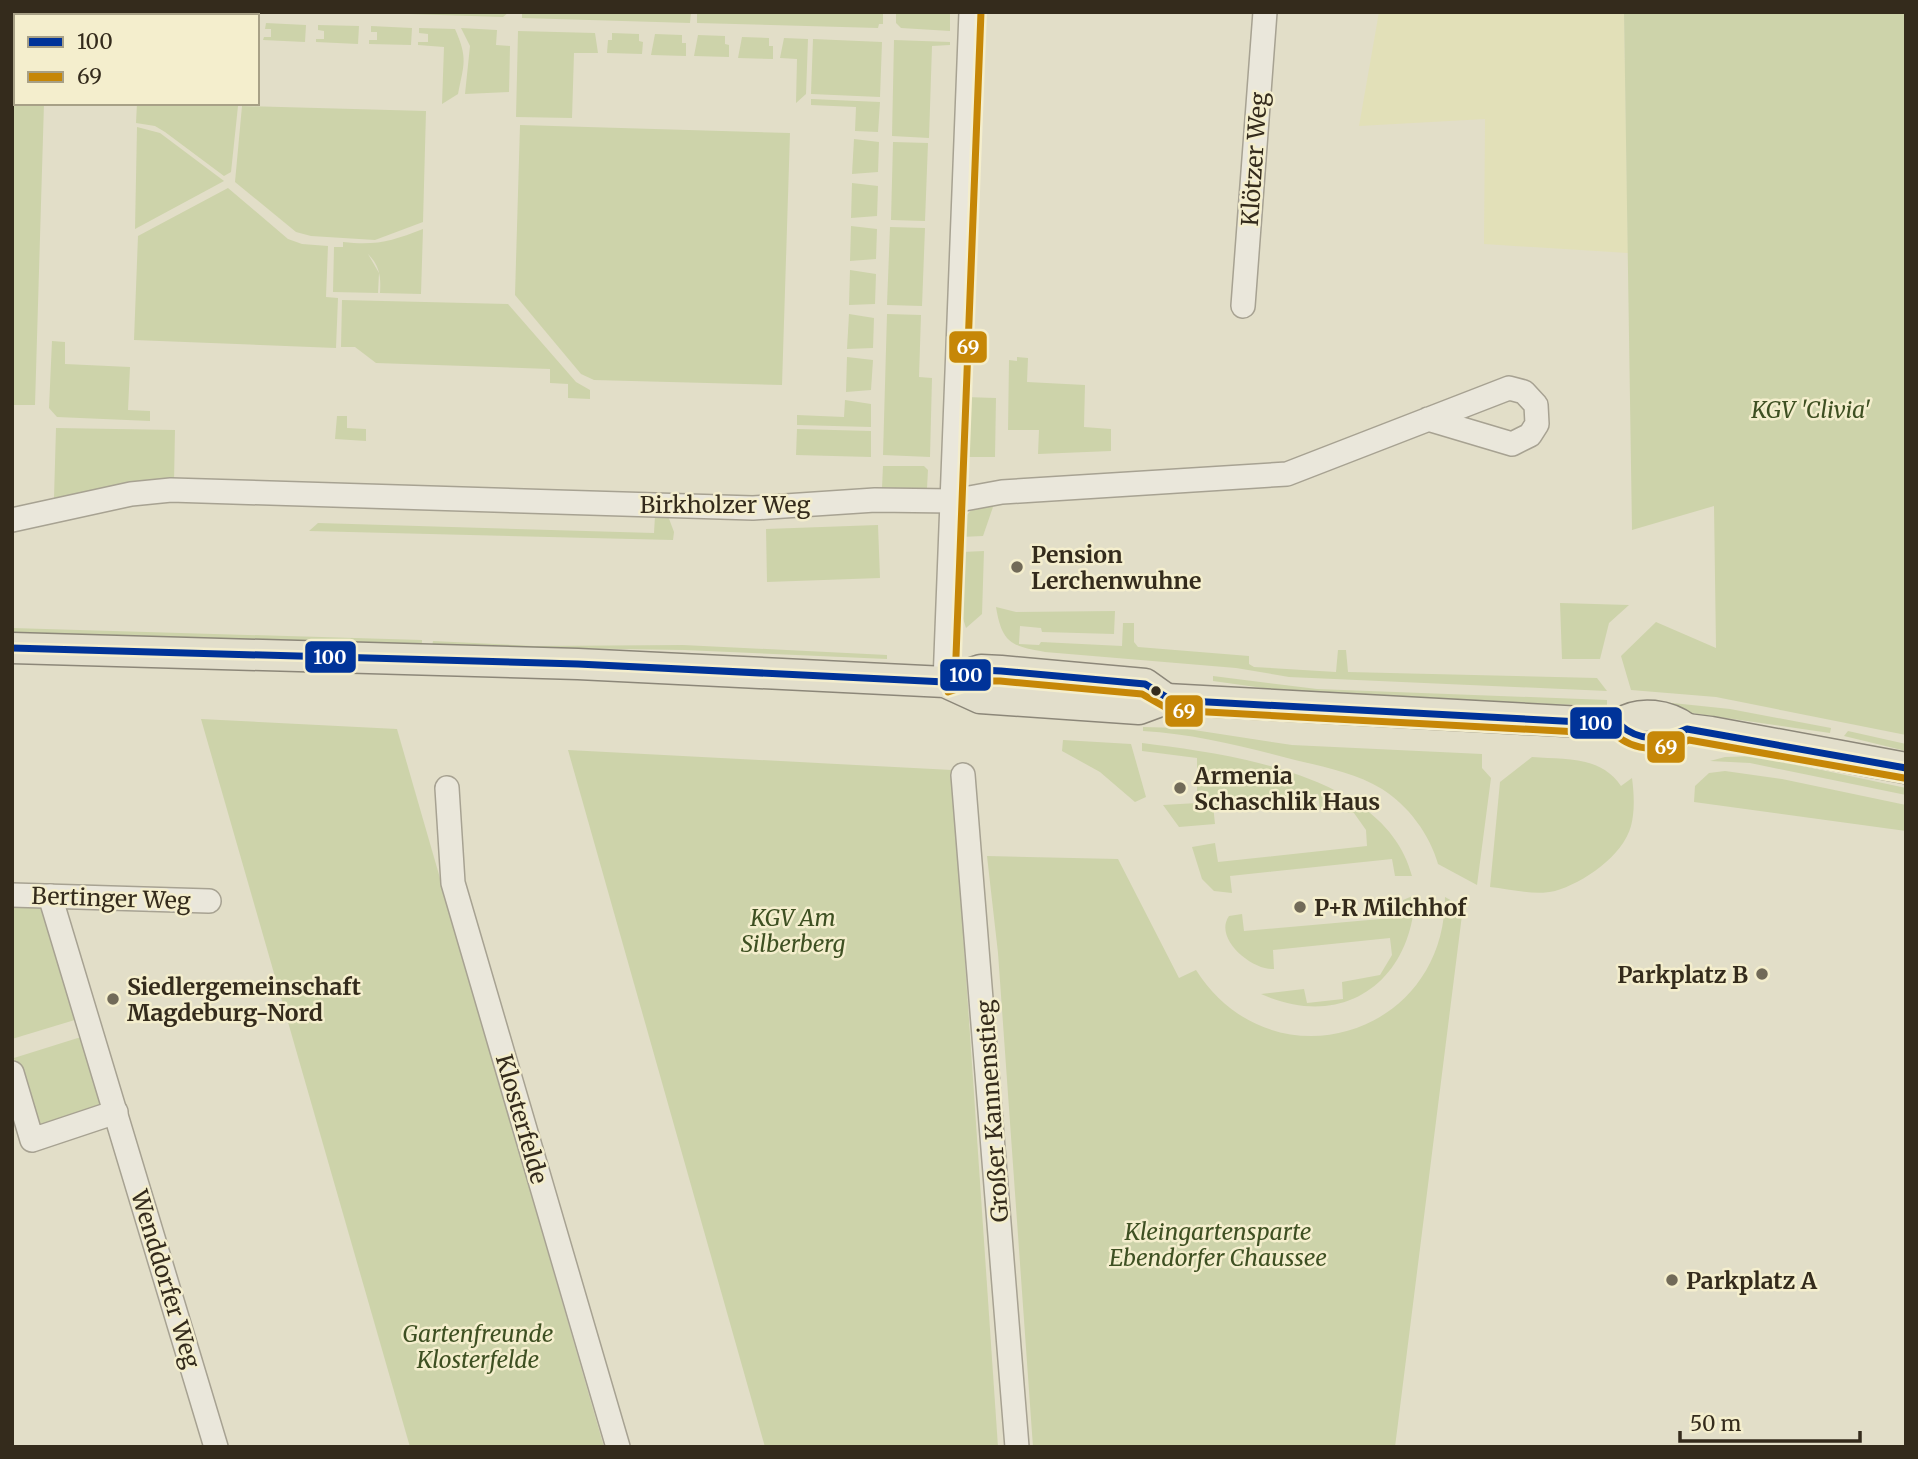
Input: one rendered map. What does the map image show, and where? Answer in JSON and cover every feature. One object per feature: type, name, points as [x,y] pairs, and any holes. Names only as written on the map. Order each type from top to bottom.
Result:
[{"type":"main road","points":[[12,648],[578,664],[945,682],[980,698],[1139,709],[1166,699],[1619,723],[1632,736],[1667,738],[1687,729],[1777,741],[1906,768]]},
{"type":"street","points":[[945,682],[953,501],[953,418],[971,12]]},
{"type":"street","name":"Klötzer Weg","points":[[1243,306],[1265,12]]},
{"type":"street","name":"Birkholzer Weg","points":[[12,520],[131,494],[171,490],[753,508],[875,500],[953,501],[1002,492],[1287,474],[1428,419]]},
{"type":"street","name":"Großer Kannenstieg","points":[[963,775],[1017,1447]]},
{"type":"street","name":"Klosterfelde","points":[[447,788],[453,883],[618,1447]]},
{"type":"street","name":"Bertinger Weg","points":[[12,895],[209,901]]},
{"type":"street","name":"Wenddorfer Weg","points":[[50,896],[216,1447]]},
{"type":"street","points":[[12,1073],[32,1140],[116,1112]]},
{"type":"shaded area","points":[[1379,12],[1624,12],[1628,253],[1484,244],[1485,119],[1359,126]]},
{"type":"green space","points":[[345,12],[509,12],[503,17]]},
{"type":"green space","points":[[522,12],[691,12],[690,23],[522,18]]},
{"type":"green space","points":[[697,12],[883,12],[883,24],[879,24],[878,28],[697,23]]},
{"type":"green space","points":[[896,12],[950,12],[950,31],[901,28],[896,23]]},
{"type":"green space","name":"KGV 'Clivia'","points":[[1624,12],[1906,12],[1906,735],[1716,697],[1631,690],[1621,656],[1656,622],[1716,648],[1714,506],[1632,530]]},
{"type":"green space","points":[[266,23],[306,25],[305,42],[263,40],[264,37],[271,37],[271,29],[265,29]]},
{"type":"green space","points":[[318,25],[359,26],[358,44],[316,42],[316,39],[324,39],[324,31],[318,30]]},
{"type":"green space","points":[[371,26],[412,28],[411,45],[369,44],[369,40],[377,40],[377,32],[371,32]]},
{"type":"green space","points":[[419,28],[455,29],[462,47],[463,68],[458,94],[442,104],[444,47],[418,45],[418,42],[428,42],[428,34],[419,33]]},
{"type":"green space","points":[[461,28],[497,30],[496,45],[510,46],[509,92],[465,94],[470,46]]},
{"type":"green space","points":[[518,31],[595,33],[598,53],[574,53],[572,118],[516,117]]},
{"type":"green space","points":[[612,33],[639,34],[639,41],[643,42],[642,54],[607,53],[608,40],[612,40]]},
{"type":"green space","points":[[655,34],[682,35],[682,43],[686,43],[686,56],[651,55]]},
{"type":"green space","points":[[698,35],[725,36],[725,44],[729,45],[729,57],[694,56]]},
{"type":"green space","points":[[742,37],[769,38],[769,46],[773,46],[773,59],[738,58]]},
{"type":"green space","points":[[784,38],[808,39],[806,94],[796,103],[797,59],[780,58]]},
{"type":"green space","points":[[813,39],[882,42],[880,97],[811,94]]},
{"type":"green space","points":[[894,40],[950,42],[950,45],[932,46],[929,138],[892,136]]},
{"type":"green space","points":[[14,67],[14,105],[44,105],[35,405],[12,405]]},
{"type":"green space","points":[[811,99],[880,102],[878,132],[855,131],[856,107],[811,105]]},
{"type":"green space","points":[[137,105],[238,106],[231,172],[224,176],[165,132],[155,126],[136,123]]},
{"type":"green space","points":[[242,106],[426,111],[423,222],[375,240],[311,236],[296,232],[235,182]]},
{"type":"green space","points":[[520,125],[790,133],[782,385],[594,380],[581,374],[515,295]]},
{"type":"green space","points":[[137,127],[160,133],[224,181],[135,229]]},
{"type":"green space","points":[[854,139],[879,142],[878,172],[852,174]]},
{"type":"green space","points":[[893,142],[928,143],[925,221],[891,220]]},
{"type":"green space","points":[[852,183],[878,186],[877,216],[851,218]]},
{"type":"green space","points":[[228,188],[288,239],[302,244],[328,246],[326,297],[338,298],[336,348],[134,340],[138,236]]},
{"type":"green space","points":[[851,226],[877,229],[876,259],[850,261]]},
{"type":"green space","points":[[890,227],[925,228],[922,306],[887,305]]},
{"type":"green space","points":[[423,229],[421,294],[380,293],[379,272],[368,254],[379,273],[378,293],[333,292],[334,247],[343,247],[343,242],[384,242]]},
{"type":"green space","points":[[850,270],[876,274],[875,304],[849,305]]},
{"type":"green space","points":[[342,300],[508,304],[576,382],[590,390],[590,399],[568,398],[568,384],[550,383],[550,369],[376,363],[355,347],[341,347]]},
{"type":"green space","points":[[849,314],[874,318],[873,348],[847,349]]},
{"type":"green space","points":[[887,314],[921,315],[919,377],[932,378],[930,457],[883,455]]},
{"type":"green space","points":[[52,341],[65,342],[65,364],[130,367],[128,410],[150,411],[150,421],[57,417],[49,408]]},
{"type":"green space","points":[[847,357],[873,360],[871,390],[846,392]]},
{"type":"green space","points":[[1017,357],[1028,358],[1027,382],[1085,385],[1084,427],[1111,429],[1111,451],[1038,454],[1039,430],[1008,430],[1009,360],[1017,361]]},
{"type":"green space","points":[[965,397],[996,398],[995,457],[963,457]]},
{"type":"green space","points":[[845,400],[871,404],[871,427],[797,425],[797,415],[844,417]]},
{"type":"green space","points":[[337,416],[347,416],[347,428],[366,429],[366,441],[335,439]]},
{"type":"green space","points":[[56,428],[175,430],[174,482],[133,483],[54,498]]},
{"type":"green space","points":[[797,429],[871,431],[871,457],[796,455]]},
{"type":"green space","points":[[883,466],[924,466],[928,470],[927,488],[882,488]]},
{"type":"green space","points":[[994,504],[983,536],[961,537],[966,516],[974,507]]},
{"type":"green space","points":[[655,516],[668,516],[674,532],[673,540],[309,531],[318,523],[654,533]]},
{"type":"green space","points":[[878,525],[880,578],[767,582],[766,529]]},
{"type":"green space","points":[[984,551],[982,614],[966,628],[960,609],[962,552]]},
{"type":"green space","points":[[1560,603],[1629,605],[1609,623],[1600,659],[1562,659]]},
{"type":"green space","points":[[996,607],[1016,612],[1115,611],[1114,634],[1042,632],[1041,628],[1020,626],[1019,644],[1039,645],[1041,642],[1122,646],[1123,623],[1134,623],[1134,642],[1138,647],[1249,656],[1249,664],[1254,667],[1336,672],[1338,650],[1346,650],[1348,672],[1597,678],[1607,691],[1289,677],[1236,668],[1045,652],[1016,645],[1010,641],[1001,628]]},
{"type":"green space","points":[[12,628],[422,640],[422,646],[12,634]]},
{"type":"green space","points":[[433,641],[534,646],[683,645],[887,655],[887,659],[684,650],[432,646]]},
{"type":"green space","points":[[1213,676],[1317,689],[1607,700],[1607,706],[1319,696],[1213,681]]},
{"type":"green space","points":[[1663,702],[1730,709],[1831,728],[1830,733],[1663,709]]},
{"type":"green space","name":"Gartenfreunde Klosterfelde","points":[[201,719],[397,729],[604,1447],[410,1447]]},
{"type":"green space","points":[[1143,727],[1181,728],[1292,745],[1482,754],[1482,768],[1491,778],[1477,885],[1438,864],[1430,842],[1409,812],[1401,803],[1372,783],[1340,771],[1258,750],[1201,738],[1143,731]]},
{"type":"green space","points":[[1848,731],[1906,744],[1906,751],[1844,736]]},
{"type":"green space","points":[[1063,740],[1131,744],[1146,797],[1135,802],[1100,772],[1062,751]]},
{"type":"green space","points":[[1142,743],[1259,763],[1300,775],[1338,792],[1371,814],[1397,841],[1412,876],[1395,876],[1392,859],[1230,876],[1232,893],[1214,891],[1202,879],[1192,847],[1215,843],[1218,862],[1367,846],[1366,830],[1354,813],[1320,809],[1318,794],[1213,805],[1215,824],[1179,827],[1163,805],[1197,803],[1197,758],[1142,751]]},
{"type":"green space","name":"KGV Am Silberberg","points":[[568,750],[952,770],[998,1447],[765,1447]]},
{"type":"green space","points":[[1756,756],[1906,788],[1906,795],[1750,763],[1710,761],[1725,757]]},
{"type":"green space","points":[[1532,757],[1569,759],[1592,764],[1603,769],[1621,786],[1632,778],[1634,802],[1631,826],[1627,837],[1611,858],[1578,882],[1555,891],[1539,893],[1490,887],[1500,782]]},
{"type":"green space","points":[[1725,771],[1782,779],[1906,805],[1906,831],[1694,802],[1695,786],[1709,773]]},
{"type":"green space","name":"Kleingartensparte Ebendorfer Chaussee","points":[[987,856],[1118,859],[1179,978],[1196,970],[1228,1007],[1267,1028],[1308,1036],[1349,1031],[1386,1013],[1417,984],[1437,945],[1445,897],[1463,907],[1395,1447],[1033,1447],[998,953]]},
{"type":"green space","points":[[1415,895],[1411,926],[1401,952],[1387,974],[1368,991],[1345,1002],[1319,1006],[1291,1004],[1261,994],[1304,989],[1307,1003],[1343,999],[1342,982],[1380,975],[1392,955],[1390,938],[1273,950],[1274,969],[1256,965],[1246,959],[1226,934],[1225,925],[1229,916],[1242,914],[1244,931],[1403,917],[1403,900]]},
{"type":"green space","points":[[12,905],[43,906],[78,1019],[12,1039]]},
{"type":"green space","points":[[81,1037],[104,1109],[37,1130],[14,1058]]},
{"type":"transit line","name":"69","points":[[955,682],[981,12]]},
{"type":"transit line","name":"100","points":[[12,648],[578,664],[945,682],[981,670],[1001,671],[1145,684],[1171,700],[1619,724],[1635,734],[1652,738],[1669,736],[1687,729],[1906,768]]},
{"type":"transit line","name":"69","points":[[948,692],[982,681],[1000,681],[1142,694],[1170,710],[1615,734],[1631,744],[1650,748],[1689,740],[1904,778]]},
{"type":"place","name":"Pension Lerchenwuhne","points":[[1017,567]]},
{"type":"place","name":"Armenia Schaschlik Haus","points":[[1180,788]]},
{"type":"place","name":"P+R Milchhof","points":[[1300,907]]},
{"type":"place","name":"Parkplatz B","points":[[1762,974]]},
{"type":"place","name":"Siedlergemeinschaft Magdeburg-Nord","points":[[113,999]]},
{"type":"place","name":"Parkplatz A","points":[[1672,1280]]}]
